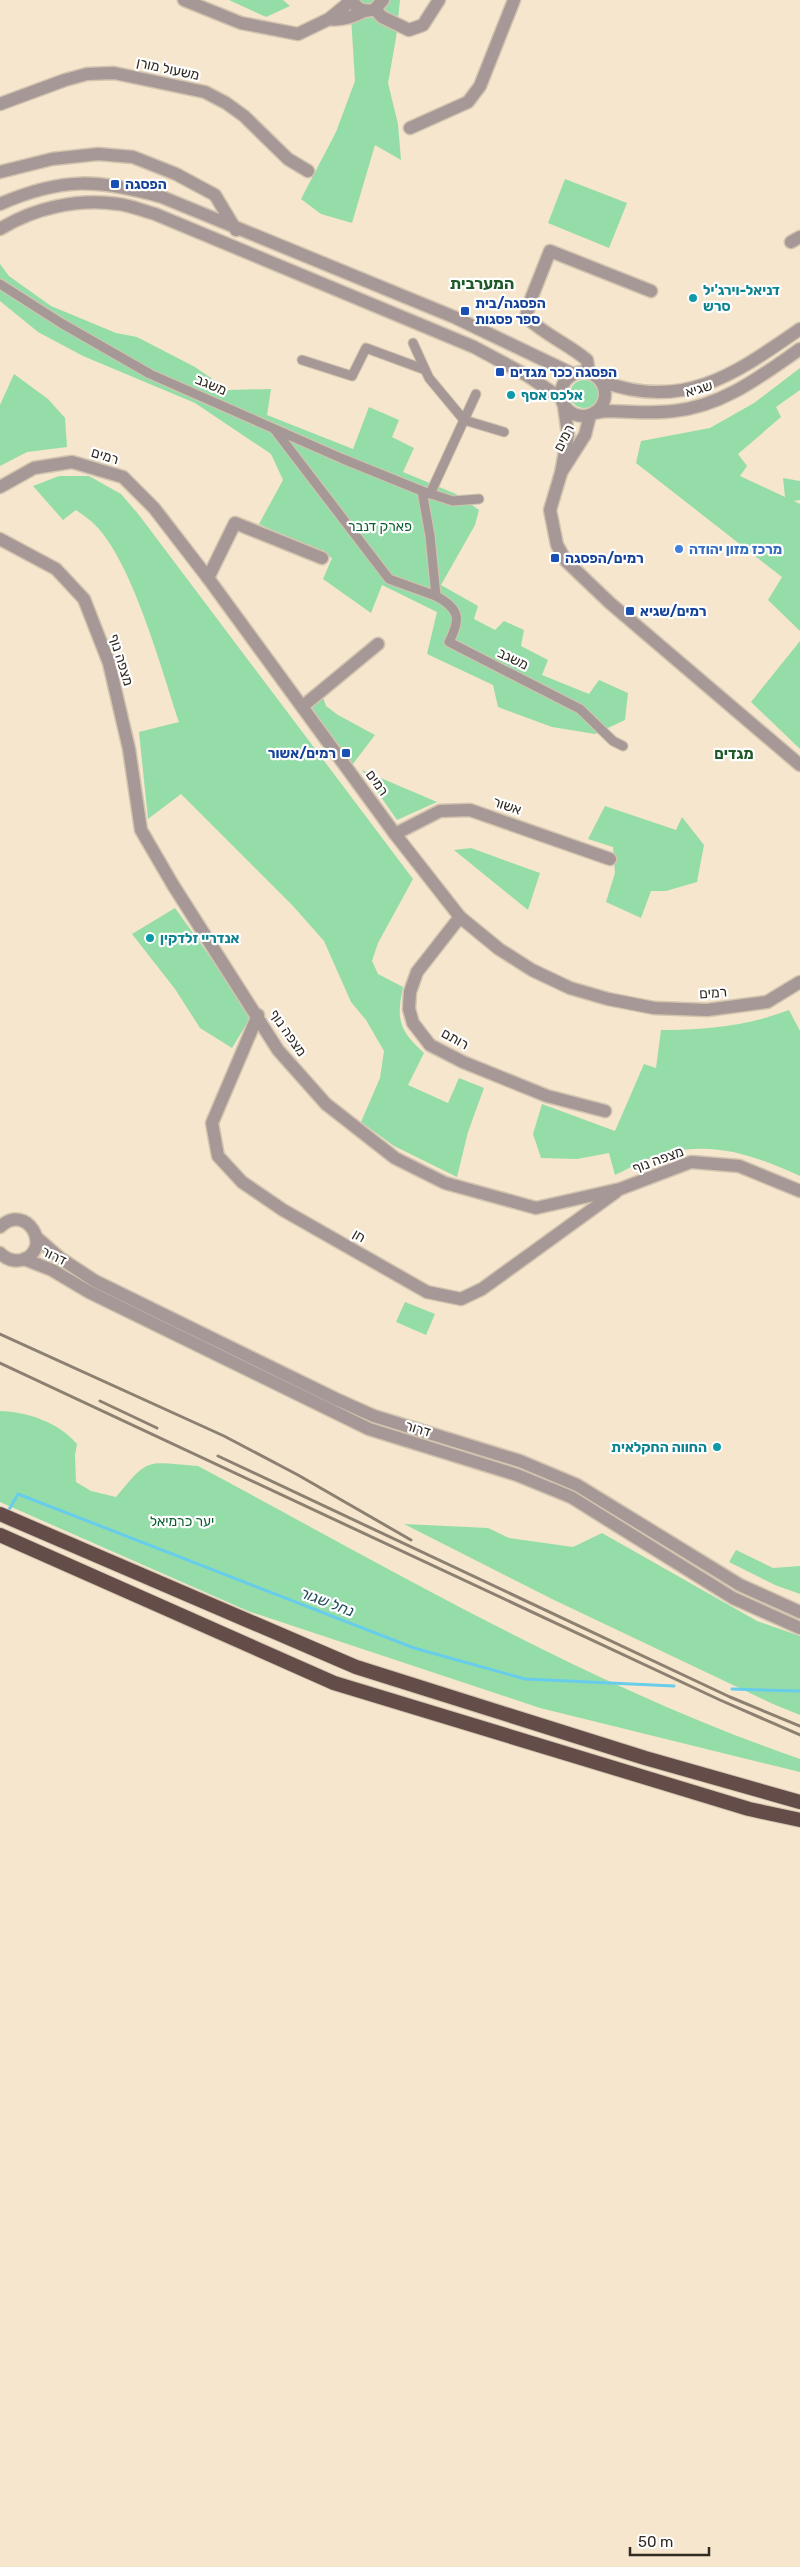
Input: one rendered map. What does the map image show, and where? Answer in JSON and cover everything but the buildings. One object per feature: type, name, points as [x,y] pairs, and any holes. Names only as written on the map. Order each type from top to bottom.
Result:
[{"type":"highway","points":[[6,1517],[356,1667],[645,1758],[800,1802]]},
{"type":"highway","points":[[2,1536],[334,1683],[749,1809],[800,1820]]},
{"type":"street","points":[[184,0],[241,23],[298,34],[329,19],[351,0],[357,7],[374,7]]},
{"type":"street","points":[[374,7],[382,17],[409,30],[423,25],[440,0]]},
{"type":"street","points":[[410,128],[468,102],[480,86],[514,0]]},
{"type":"street","points":[[329,19],[337,20],[374,7]]},
{"type":"street","name":"משעול מורן","points":[[0,104],[87,74],[106,73],[205,92],[226,103],[244,116],[288,159],[308,171]]},
{"type":"street","points":[[0,172],[52,159],[98,154],[133,157],[176,174],[215,195],[236,230],[232,246]]},
{"type":"street","points":[[0,204],[30,192],[56,185],[92,183],[135,190],[162,198],[236,230],[454,317],[573,374],[589,373],[601,381],[604,388],[604,402],[592,414],[575,415],[563,403],[528,376],[474,347],[155,214],[120,204],[94,201],[54,206],[12,222],[0,229]]},
{"type":"street","points":[[589,373],[588,360],[574,349],[540,330],[526,317],[530,299],[550,251],[650,291]]},
{"type":"street","name":"משגב","points":[[0,284],[61,323],[150,374],[274,429],[426,492],[453,501],[478,499]]},
{"type":"street","name":"שגיא","points":[[601,381],[621,389],[644,393],[670,392],[701,386],[732,375],[800,329]]},
{"type":"street","points":[[413,343],[429,378],[464,420],[504,432]]},
{"type":"street","points":[[302,360],[352,376],[366,348],[423,368]]},
{"type":"street","name":"שגיא","points":[[592,414],[605,411],[675,411],[705,405],[738,391],[800,349]]},
{"type":"street","points":[[563,403],[563,385],[573,374]]},
{"type":"street","points":[[274,429],[389,579],[436,596],[426,492],[476,394]]},
{"type":"street","name":"רמים","points":[[563,403],[568,435],[561,473],[550,510],[557,544],[566,561],[610,603],[800,764]]},
{"type":"street","name":"רמים","points":[[561,473],[585,435],[592,414]]},
{"type":"street","name":"רמים","points":[[0,487],[34,468],[72,462],[124,478],[154,508],[208,578],[395,834],[460,917],[500,949],[532,970],[563,984],[608,999],[654,1008],[712,1010],[767,1002],[800,982]]},
{"type":"street","points":[[208,578],[236,524],[322,558]]},
{"type":"street","name":"מצפה נוף","points":[[0,539],[56,569],[84,599],[109,663],[129,749],[141,830],[173,885],[258,1015],[278,1050],[326,1104],[395,1158],[444,1183],[536,1208],[620,1189],[691,1162],[739,1166],[800,1191]]},
{"type":"street","name":"משגב","points":[[436,596],[448,603],[458,618],[458,626],[449,642],[580,709],[613,741],[623,746]]},
{"type":"street","points":[[303,706],[378,644]]},
{"type":"street","name":"אשור","points":[[395,834],[440,811],[470,810],[610,859]]},
{"type":"street","name":"רותם","points":[[460,917],[417,972],[410,992],[409,1009],[413,1023],[430,1045],[463,1062],[547,1096],[605,1112]]},
{"type":"street","name":"חן","points":[[258,1015],[212,1123],[218,1156],[242,1182],[283,1210],[427,1292],[461,1299],[482,1289],[620,1189]]},
{"type":"street","name":"דרור","points":[[2,1222],[24,1221],[34,1230],[36,1237],[60,1258],[95,1281],[336,1399],[374,1416],[520,1461],[578,1485],[740,1586],[800,1612]]},
{"type":"street","points":[[24,1259],[34,1250],[36,1237]]},
{"type":"street","name":"דרור","points":[[0,1253],[11,1260],[24,1259],[52,1270],[89,1292],[369,1429],[517,1475],[571,1497],[733,1598],[800,1628]]},
{"type":"green space","points":[[229,0],[283,0],[290,6],[266,17]]},
{"type":"green space","points":[[350,0],[400,0],[388,83],[398,124],[401,160],[375,145],[352,223],[321,214],[301,199],[336,132],[355,81]]},
{"type":"green space","points":[[565,179],[627,203],[609,248],[548,223]]},
{"type":"green space","name":"פארק דנבר","points":[[0,264],[9,276],[51,306],[116,333],[137,337],[195,367],[228,390],[271,389],[267,415],[353,449],[369,407],[399,420],[392,437],[414,448],[403,472],[456,494],[479,510],[475,525],[441,585],[478,606],[474,619],[495,630],[504,621],[524,630],[521,646],[548,660],[542,675],[589,694],[599,680],[628,693],[625,720],[595,734],[552,727],[498,707],[493,685],[427,654],[437,612],[382,585],[371,613],[323,579],[332,558],[259,524],[283,480],[271,454],[195,403],[83,356],[38,332],[0,301]]},
{"type":"green space","points":[[800,368],[800,390],[776,407],[781,417],[738,454],[747,466],[740,476],[785,497],[783,478],[800,481],[800,500],[794,501],[800,504],[800,631],[768,600],[782,577],[636,463],[641,441],[710,428],[754,403]]},
{"type":"green space","points":[[14,374],[48,399],[65,418],[67,447],[27,452],[0,466],[0,405]]},
{"type":"green space","points":[[584,380],[594,384],[598,394],[594,404],[584,408],[574,404],[570,394],[574,384]]},
{"type":"green space","points":[[59,476],[89,476],[121,494],[139,515],[413,879],[378,943],[372,961],[378,974],[403,987],[400,1008],[402,1024],[409,1038],[424,1053],[408,1085],[448,1103],[459,1078],[484,1088],[468,1132],[457,1177],[394,1146],[361,1122],[380,1078],[384,1051],[366,1020],[351,1002],[324,941],[293,906],[181,794],[148,819],[139,732],[179,722],[144,617],[121,563],[108,541],[94,524],[76,510],[63,520],[33,486]]},
{"type":"green space","points":[[800,641],[800,749],[751,702]]},
{"type":"green space","points":[[322,694],[326,706],[338,715],[375,735],[352,765],[312,709]]},
{"type":"green space","points":[[362,770],[437,802],[397,820]]},
{"type":"green space","points":[[605,806],[676,830],[682,817],[704,845],[697,882],[666,891],[651,891],[641,918],[606,902],[615,873],[613,847],[588,839]]},
{"type":"green space","points":[[471,848],[540,873],[528,910],[454,850]]},
{"type":"green space","points":[[175,908],[252,1015],[232,1048],[200,1028],[175,989],[132,934]]},
{"type":"green space","points":[[789,1010],[800,1031],[800,1176],[768,1162],[721,1150],[687,1149],[669,1152],[615,1175],[609,1153],[577,1159],[541,1158],[533,1134],[542,1104],[615,1131],[644,1064],[656,1068],[661,1030],[726,1026],[758,1020]]},
{"type":"green space","points":[[405,1302],[435,1314],[426,1335],[396,1322]]},
{"type":"green space","name":"יער כרמיאל","points":[[0,1411],[32,1416],[52,1424],[69,1436],[77,1444],[75,1455],[76,1482],[91,1491],[116,1497],[143,1468],[158,1463],[198,1466],[419,1586],[568,1662],[722,1730],[800,1759],[800,1772],[540,1708],[248,1611],[0,1502]]},
{"type":"green space","points":[[404,1524],[488,1528],[509,1538],[573,1547],[602,1533],[757,1621],[800,1636],[800,1715],[552,1599]]},
{"type":"green space","points":[[736,1550],[773,1568],[800,1566],[800,1594],[775,1585],[729,1562]]},
{"type":"waterway","name":"נחל שגור","points":[[7,1513],[18,1494],[414,1648],[525,1679],[674,1686]]},
{"type":"waterway","name":"נחל שגור","points":[[732,1689],[800,1691]]},
{"type":"railway","points":[[0,1334],[224,1436],[298,1475],[411,1540]]},
{"type":"railway","points":[[0,1363],[720,1700],[800,1735]]},
{"type":"railway","points":[[100,1401],[157,1428]]},
{"type":"railway","points":[[218,1456],[730,1697],[800,1726]]},
{"type":"place","name":"הפסגה","points":[[115,184]]},
{"type":"place","name":"דניאל-וירג'יל סרש","points":[[693,298]]},
{"type":"place","name":"הפסגה/בית ספר פסגות","points":[[465,311]]},
{"type":"place","name":"הפסגה ככר מגדים","points":[[500,372]]},
{"type":"place","name":"אלכס אסף","points":[[511,395]]},
{"type":"place","name":"מרכז מזון יהודה","points":[[679,549]]},
{"type":"place","name":"רמים/הפסגה","points":[[555,558]]},
{"type":"place","name":"רמים/שגיא","points":[[630,611]]},
{"type":"place","name":"רמים/אשור","points":[[346,753]]},
{"type":"place","name":"אנדריי זלדקין","points":[[150,938]]},
{"type":"place","name":"החווה החקלאית","points":[[717,1447]]},
{"type":"district","name":"המערבית","points":[[482,283]]},
{"type":"district","name":"מגדים","points":[[734,754]]}]
